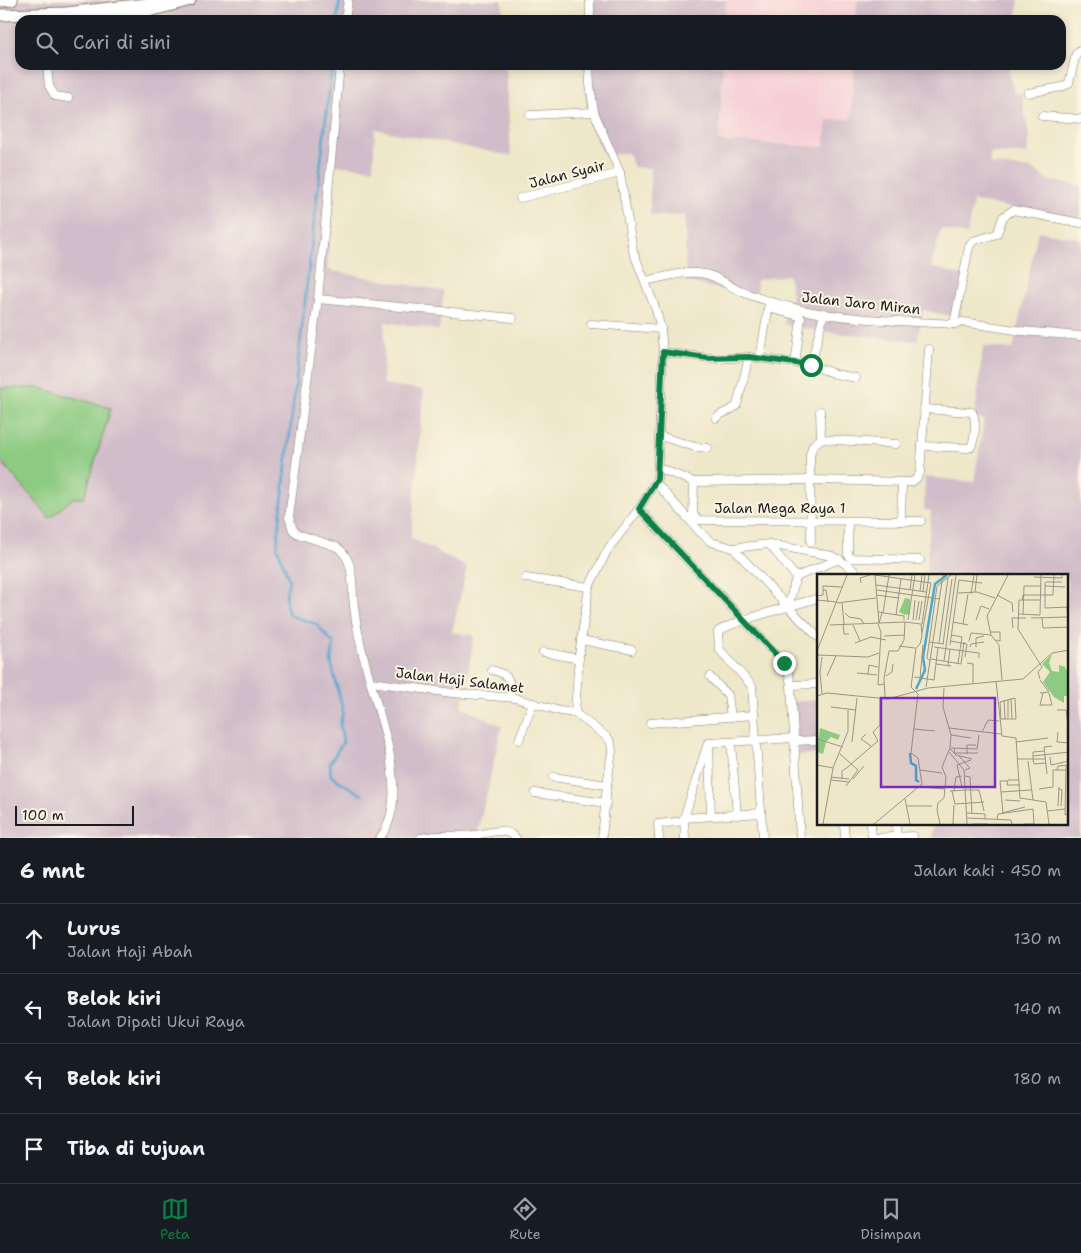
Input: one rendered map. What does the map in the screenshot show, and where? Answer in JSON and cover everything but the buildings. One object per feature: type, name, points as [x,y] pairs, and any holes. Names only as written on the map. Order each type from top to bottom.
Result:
[{"type":"highway","points":[[0,1],[12,0]]},
{"type":"highway","points":[[54,15],[147,4],[162,0]]},
{"type":"highway","points":[[120,15],[143,12],[190,0]]},
{"type":"highway","points":[[66,13],[78,15]]},
{"type":"highway","points":[[0,15],[15,16]]},
{"type":"street","points":[[346,15],[348,0]]},
{"type":"street","points":[[590,0],[590,15]]},
{"type":"street","points":[[1028,93],[1062,87],[1068,83],[1076,54],[1081,48]]},
{"type":"street","points":[[47,70],[49,86],[55,96],[68,98]]},
{"type":"street","points":[[340,70],[318,299],[289,517],[293,530],[298,534],[337,547],[342,551],[347,557],[351,571],[355,613],[389,749],[392,770],[394,790],[391,816],[387,828],[380,838]]},
{"type":"street","points":[[589,70],[594,112],[620,174],[632,250],[656,310],[661,329],[663,352],[659,468],[656,483],[639,509],[608,549],[589,586],[581,640],[575,713],[612,743],[602,838]]},
{"type":"street","points":[[530,115],[594,112]]},
{"type":"street","points":[[1042,116],[1081,119]]},
{"type":"street","name":"Jalan Syair","points":[[520,198],[620,174]]},
{"type":"street","points":[[954,324],[969,247],[973,241],[997,234],[1003,217],[1013,210],[1081,223]]},
{"type":"street","name":"Jalan Jaro Miran","points":[[645,281],[688,272],[700,273],[712,276],[769,305],[824,314],[954,324],[963,322],[1022,331],[1081,336]]},
{"type":"street","points":[[318,299],[513,318]]},
{"type":"street","points":[[761,352],[769,305],[801,318],[796,357]]},
{"type":"street","points":[[811,365],[824,314]]},
{"type":"street","points":[[591,324],[661,329]]},
{"type":"street","points":[[659,468],[694,482],[811,480],[912,482],[920,473],[929,349]]},
{"type":"street","points":[[663,352],[708,358],[749,357],[811,365],[835,374],[856,378]]},
{"type":"street","points":[[716,418],[722,413],[732,410],[737,405],[749,357]]},
{"type":"street","points":[[922,446],[971,447],[975,417],[972,412],[924,409]]},
{"type":"street","points":[[820,411],[821,440]]},
{"type":"street","points":[[660,436],[695,447],[708,448]]},
{"type":"street","points":[[811,542],[811,449],[813,445],[821,440],[896,444]]},
{"type":"street","name":"Jalan Mega Raya 1","points":[[694,482],[693,515],[698,520],[920,522]]},
{"type":"street","points":[[656,483],[705,537],[717,544],[733,548],[769,544],[832,556],[858,574]]},
{"type":"street","points":[[902,483],[902,521]]},
{"type":"street","points":[[639,509],[784,663],[790,676],[791,685],[799,838]]},
{"type":"street","points":[[848,521],[848,554],[851,558],[920,560]]},
{"type":"street","points":[[769,544],[796,577]]},
{"type":"street","points":[[733,548],[788,608],[817,636]]},
{"type":"street","points":[[796,577],[839,559]]},
{"type":"street","points":[[788,608],[796,577]]},
{"type":"street","points":[[526,578],[589,586]]},
{"type":"street","points":[[763,838],[752,686],[720,650],[718,646],[718,632],[744,621],[817,598]]},
{"type":"street","points":[[581,640],[632,650]]},
{"type":"street","points":[[543,652],[579,659]]},
{"type":"street","points":[[492,670],[507,676],[510,698]]},
{"type":"street","points":[[710,677],[728,695],[731,717]]},
{"type":"street","name":"Jalan Haji Salamet","points":[[371,682],[452,693],[510,698],[575,713]]},
{"type":"street","points":[[791,685],[817,684]]},
{"type":"street","points":[[519,740],[533,703]]},
{"type":"street","points":[[650,723],[754,715]]},
{"type":"street","points":[[707,746],[731,742],[794,739],[817,740]]},
{"type":"street","points":[[731,742],[737,814]]},
{"type":"street","points":[[707,746],[712,816]]},
{"type":"street","points":[[686,838],[684,820],[707,746]]},
{"type":"street","points":[[553,777],[607,786]]},
{"type":"street","points":[[535,793],[606,803]]},
{"type":"street","points":[[659,838],[658,824],[712,816],[761,813]]},
{"type":"street","points":[[896,826],[897,837]]},
{"type":"street","points":[[421,838],[438,834],[477,834],[493,831],[504,831],[516,838]]},
{"type":"street","points":[[872,838],[914,836]]},
{"type":"shaded area","points":[[0,0],[502,0],[504,15],[15,15],[15,70],[506,70],[511,156],[375,129],[373,169],[335,165],[327,270],[444,291],[439,330],[385,322],[383,384],[424,390],[411,538],[467,567],[452,632],[474,636],[462,707],[502,726],[478,831],[439,838],[0,838]]},
{"type":"shaded area","points":[[588,0],[726,0],[725,15],[588,15]]},
{"type":"shaded area","points":[[726,0],[857,0],[856,15],[725,15]]},
{"type":"shaded area","points":[[857,0],[1019,0],[1017,15],[856,15]]},
{"type":"shaded area","points":[[586,70],[723,70],[719,141],[824,147],[827,120],[851,119],[854,70],[1009,70],[1014,93],[1021,93],[1029,135],[1027,154],[990,153],[990,164],[1032,169],[1051,181],[1081,186],[1081,217],[1061,217],[973,201],[967,235],[941,229],[931,267],[967,277],[959,318],[923,310],[917,341],[819,331],[784,324],[792,295],[788,275],[756,280],[758,300],[686,282],[685,216],[650,216],[650,168],[634,167],[628,153],[604,155],[590,124],[585,89]]},
{"type":"shaded area","points":[[723,70],[854,70],[851,120],[824,147],[719,141]]},
{"type":"shaded area","points":[[1038,231],[1081,239],[1081,838],[932,838],[932,826],[1068,826],[1068,574],[926,574],[931,511],[924,509],[925,477],[974,482],[984,420],[975,417],[983,346],[1013,349]]},
{"type":"shaded area","points":[[817,700],[817,754],[798,755],[794,702]]},
{"type":"green space","points":[[1,388],[40,388],[111,408],[84,498],[73,498],[50,518],[0,460]]},
{"type":"waterway","points":[[338,15],[340,0]]},
{"type":"waterway","points":[[331,70],[277,546],[289,580],[285,599],[289,615],[316,624],[334,644],[331,662],[343,711],[340,725],[343,742],[330,763],[331,776],[362,795]]},
{"type":"route","points":[[784,663],[639,509],[656,483],[659,468],[663,352],[718,359],[749,357],[811,365]]}]
